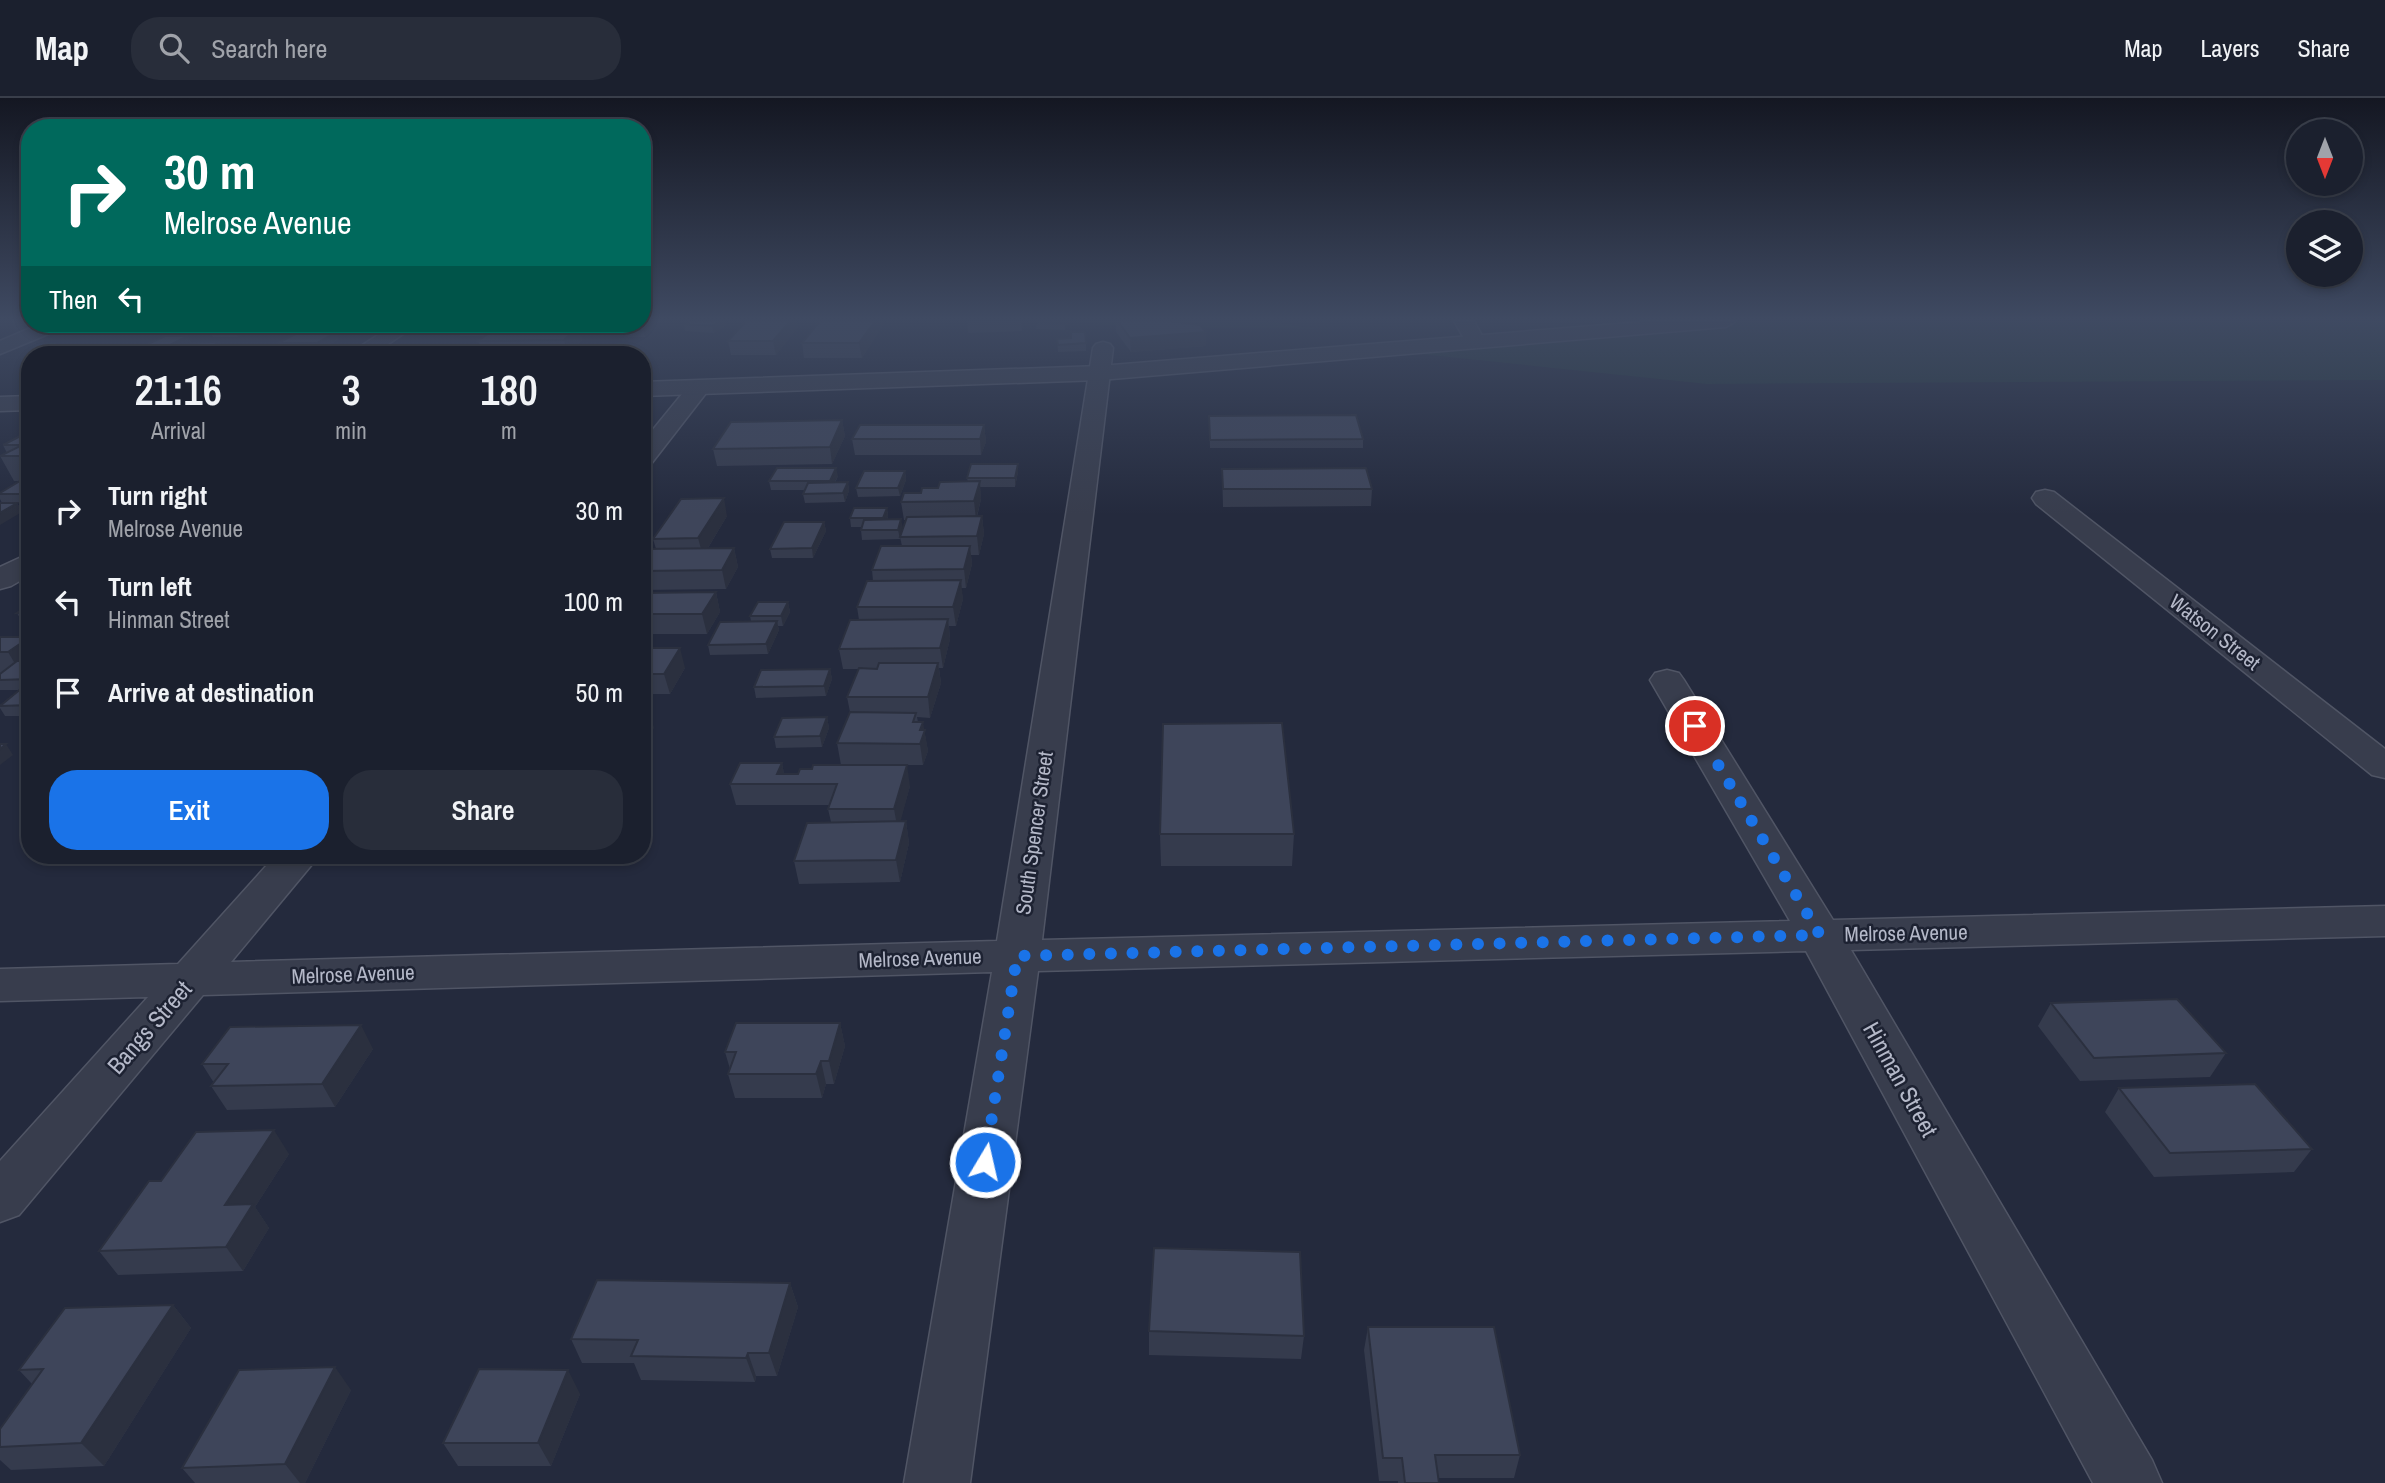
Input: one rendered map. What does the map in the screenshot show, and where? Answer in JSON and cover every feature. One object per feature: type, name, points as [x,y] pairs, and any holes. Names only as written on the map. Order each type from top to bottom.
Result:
[{"type":"street","points":[[651,389],[733,386]]},
{"type":"street","name":"South Spencer Street","points":[[937,1483],[1017,956],[1097,386]]},
{"type":"street","points":[[651,447],[699,388]]},
{"type":"street","points":[[0,404],[21,403]]},
{"type":"street","name":"Watson Street","points":[[2045,498],[2385,767]]},
{"type":"street","points":[[0,580],[21,567]]},
{"type":"street","name":"Hinman Street","points":[[1667,680],[1820,935],[2129,1483]]},
{"type":"street","name":"Bangs Street","points":[[0,1199],[291,864]]},
{"type":"street","name":"Melrose Avenue","points":[[0,985],[2385,921]]},
{"type":"building","points":[[1356,415],[1363,439],[1210,440],[1209,416]]},
{"type":"building","points":[[842,420],[830,447],[713,449],[731,422]]},
{"type":"building","points":[[860,425],[984,425],[980,439],[852,439]]},
{"type":"building","points":[[21,436],[21,445],[3,445]]},
{"type":"building","points":[[21,446],[21,456],[0,456]]},
{"type":"building","points":[[971,464],[1018,464],[1015,478],[967,478]]},
{"type":"building","points":[[777,468],[836,468],[830,481],[769,481]]},
{"type":"building","points":[[1366,468],[1372,489],[1223,489],[1222,469]]},
{"type":"building","points":[[864,471],[905,471],[898,488],[856,488]]},
{"type":"building","points":[[21,480],[21,494],[0,493]]},
{"type":"building","points":[[980,481],[974,501],[901,502],[904,493],[921,493],[922,488],[938,488],[940,482]]},
{"type":"building","points":[[848,482],[843,493],[803,494],[808,483]]},
{"type":"building","points":[[724,498],[698,538],[653,539],[681,499]]},
{"type":"building","points":[[0,503],[17,503],[0,513]]},
{"type":"building","points":[[854,508],[887,508],[883,518],[850,518]]},
{"type":"building","points":[[982,516],[977,536],[900,537],[907,517]]},
{"type":"building","points":[[901,519],[898,530],[861,530],[864,520]]},
{"type":"building","points":[[784,522],[824,522],[812,548],[770,549]]},
{"type":"building","points":[[881,546],[970,546],[964,569],[872,570]]},
{"type":"building","points":[[734,548],[722,570],[651,571],[651,549]]},
{"type":"building","points":[[961,580],[953,607],[857,607],[867,581]]},
{"type":"building","points":[[716,592],[702,614],[651,614],[651,593]]},
{"type":"building","points":[[758,602],[788,602],[781,616],[750,616]]},
{"type":"building","points":[[948,619],[940,648],[839,649],[850,620]]},
{"type":"building","points":[[777,621],[766,644],[708,645],[720,622]]},
{"type":"building","points":[[0,637],[21,637],[21,643],[8,652],[0,652]]},
{"type":"building","points":[[651,648],[680,648],[664,674],[651,674]]},
{"type":"building","points":[[17,661],[21,661],[21,679],[0,680],[0,674]]},
{"type":"building","points":[[879,663],[938,663],[928,697],[847,697],[859,668],[877,669]]},
{"type":"building","points":[[830,669],[824,686],[754,687],[761,670]]},
{"type":"building","points":[[21,689],[21,705],[0,706]]},
{"type":"building","points":[[850,712],[916,713],[913,722],[923,722],[920,730],[925,730],[920,744],[837,743]]},
{"type":"building","points":[[827,717],[820,736],[774,737],[782,718]]},
{"type":"building","points":[[1282,723],[1294,834],[1160,834],[1163,724]]},
{"type":"building","points":[[740,763],[782,763],[777,774],[798,774],[800,769],[812,769],[813,765],[907,765],[894,809],[828,809],[837,784],[730,784]]},
{"type":"building","points":[[906,821],[896,860],[794,861],[807,823]]},
{"type":"building","points":[[2177,999],[2226,1053],[2094,1058],[2051,1003]]},
{"type":"building","points":[[736,1023],[840,1023],[829,1061],[821,1061],[816,1074],[728,1074],[736,1052],[725,1052]]},
{"type":"building","points":[[361,1025],[322,1084],[211,1086],[228,1064],[202,1064],[230,1027]]},
{"type":"building","points":[[2255,1084],[2312,1149],[2170,1153],[2119,1088]]},
{"type":"building","points":[[274,1130],[225,1205],[253,1204],[226,1247],[99,1251],[149,1181],[161,1181],[196,1132]]},
{"type":"building","points":[[1154,1248],[1300,1252],[1304,1336],[1149,1331]]},
{"type":"building","points":[[597,1280],[790,1283],[769,1353],[748,1353],[746,1358],[631,1356],[638,1340],[571,1339]]},
{"type":"building","points":[[173,1305],[81,1443],[0,1447],[0,1429],[43,1369],[19,1370],[65,1308]]},
{"type":"building","points":[[1368,1327],[1494,1327],[1520,1455],[1435,1455],[1439,1483],[1405,1483],[1402,1458],[1383,1458]]},
{"type":"building","points":[[335,1367],[285,1464],[182,1468],[239,1370]]},
{"type":"building","points":[[479,1369],[568,1370],[538,1443],[443,1443]]},
{"type":"route","points":[[985,1162],[1017,956],[1820,935],[1695,726]]}]
